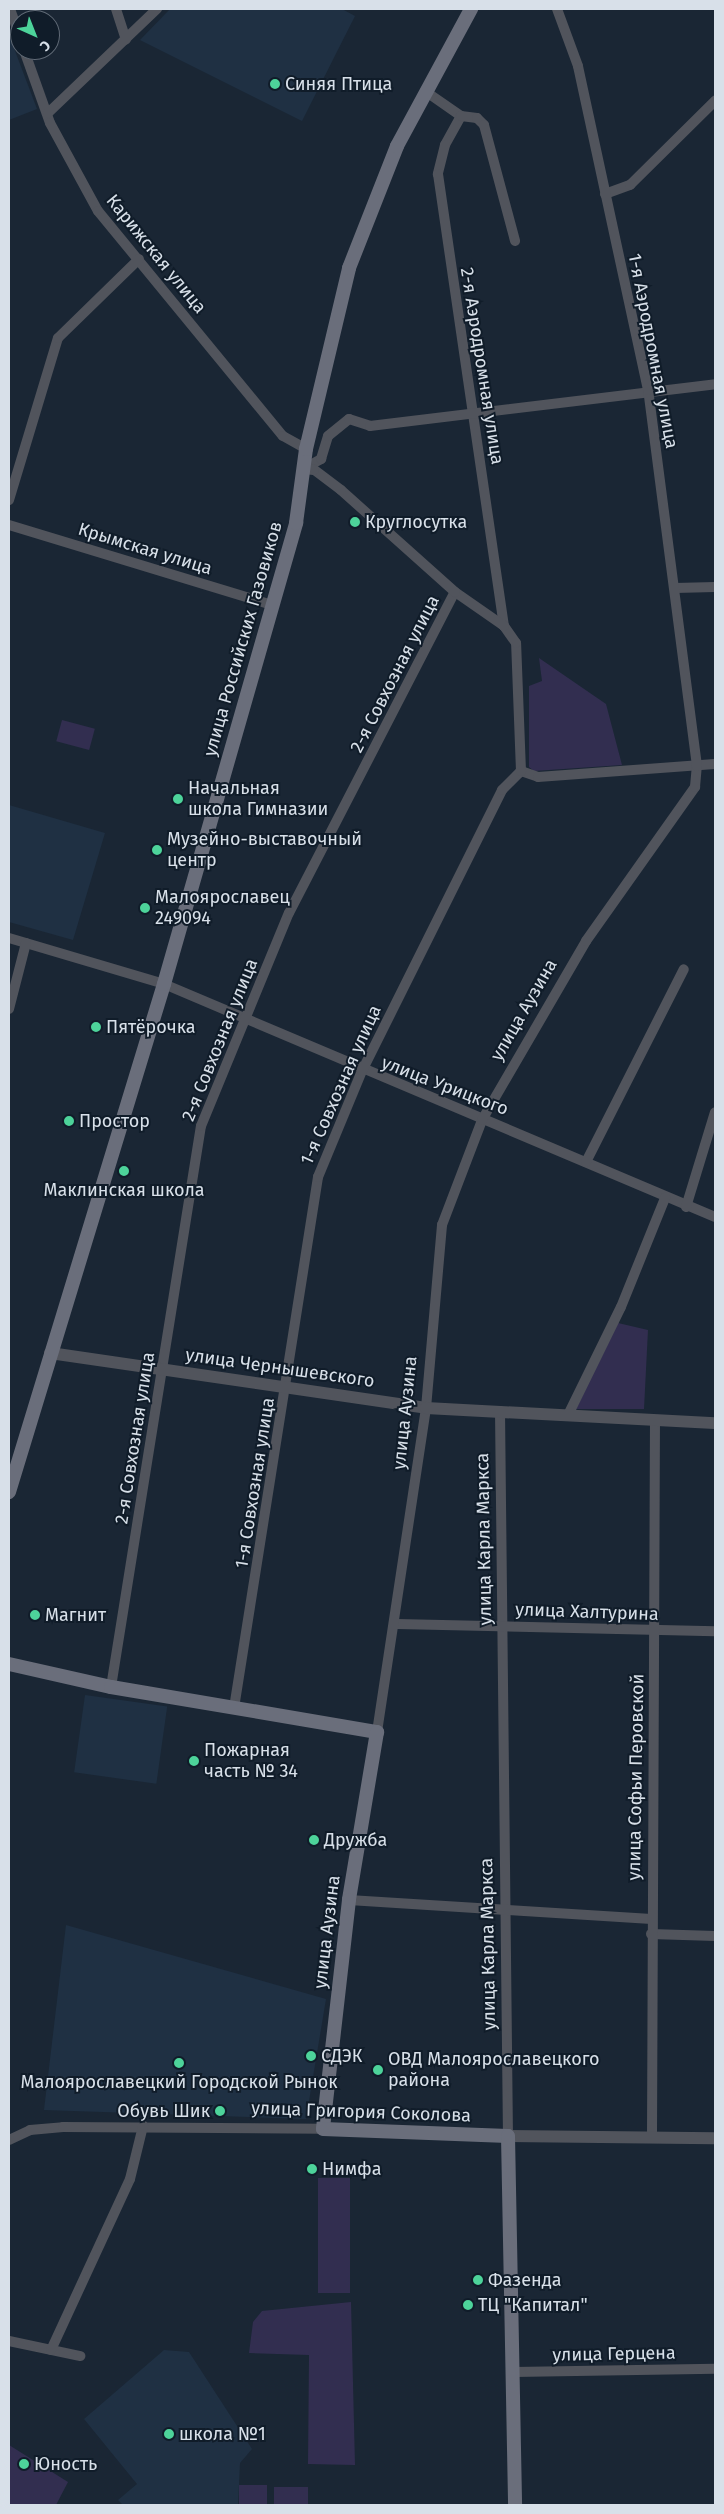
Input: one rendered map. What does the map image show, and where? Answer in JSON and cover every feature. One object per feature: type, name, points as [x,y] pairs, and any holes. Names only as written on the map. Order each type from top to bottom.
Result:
[{"type":"main road","name":"улица Российских Газовиков","points":[[9,1492],[164,984],[296,523],[306,449],[349,268],[368,212],[425,91],[471,9]]},
{"type":"main road","points":[[9,1664],[111,1688],[377,1732]]},
{"type":"main road","name":"улица Аузина","points":[[323,2129],[349,1900],[377,1732]]},
{"type":"main road","name":"улица Григория Соколова","points":[[323,2129],[508,2136]]},
{"type":"main road","name":"улица Карла Маркса","points":[[508,2136],[514,2372],[515,2505]]},
{"type":"street","points":[[116,9],[126,39]]},
{"type":"street","points":[[48,113],[157,9]]},
{"type":"street","name":"1-я Аэродромная улица","points":[[556,9],[578,66],[648,390],[676,588],[697,766]]},
{"type":"street","name":"Карижская улица","points":[[28,60],[48,113],[98,211],[139,258],[283,436],[306,449]]},
{"type":"street","points":[[425,91],[461,116],[477,118],[484,125],[516,241]]},
{"type":"street","points":[[605,194],[630,185],[715,100]]},
{"type":"street","name":"2-я Аэродромная улица","points":[[461,116],[445,145],[438,174],[474,410],[504,626]]},
{"type":"street","points":[[9,500],[58,338],[139,258]]},
{"type":"street","points":[[303,469],[321,459],[328,436],[349,419],[370,426],[474,410],[715,384]]},
{"type":"street","points":[[303,469],[314,470],[341,490],[455,592],[504,626],[516,643],[521,771],[538,777],[715,764]]},
{"type":"street","name":"Крымская улица","points":[[9,524],[272,605]]},
{"type":"street","points":[[676,588],[715,587]]},
{"type":"street","name":"2-я Совхозная улица","points":[[111,1688],[201,1126],[289,913],[455,592]]},
{"type":"street","name":"улица Аузина","points":[[377,1732],[397,1624],[426,1408],[442,1225],[482,1120],[586,941],[682,810],[695,787],[697,766]]},
{"type":"street","name":"1-я Совхозная улица","points":[[234,1708],[288,1385],[318,1177],[362,1071],[502,790],[521,771]]},
{"type":"street","name":"улица Урицкого","points":[[9,938],[164,984],[362,1071],[586,1162],[686,1207],[715,1216]]},
{"type":"street","points":[[9,1008],[26,943]]},
{"type":"street","points":[[586,1162],[684,970]]},
{"type":"street","points":[[686,1207],[715,1112]]},
{"type":"street","points":[[568,1415],[621,1307],[665,1198]]},
{"type":"street","name":"улица Чернышевского","points":[[50,1353],[288,1385],[426,1408],[715,1424]]},
{"type":"street","name":"улица Карла Маркса","points":[[500,1411],[504,1625],[508,2136]]},
{"type":"street","name":"улица Софьи Перовской","points":[[652,2136],[651,1919],[655,1420]]},
{"type":"street","name":"улица Халтурина","points":[[397,1624],[715,1631]]},
{"type":"street","points":[[349,1900],[651,1919]]},
{"type":"street","points":[[651,1934],[715,1936]]},
{"type":"street","points":[[51,2350],[130,2179],[143,2126]]},
{"type":"street","name":"улица Григория Соколова","points":[[9,2140],[30,2130],[48,2128],[143,2126],[323,2129]]},
{"type":"street","name":"улица Григория Соколова","points":[[508,2136],[715,2138]]},
{"type":"street","points":[[9,2341],[80,2356]]},
{"type":"street","name":"улица Герцена","points":[[514,2372],[715,2369]]},
{"type":"shaded area","name":"Синяя Птица","points":[[170,9],[342,9],[355,16],[302,121],[140,40]]},
{"type":"shaded area","points":[[9,35],[10,60],[18,60],[37,109],[9,120]]},
{"type":"shaded area","points":[[539,658],[606,704],[622,765],[534,771],[529,767],[529,686],[542,681]]},
{"type":"shaded area","points":[[62,720],[95,729],[89,750],[56,741]]},
{"type":"shaded area","points":[[9,805],[105,833],[73,940],[9,922]]},
{"type":"shaded area","points":[[618,1323],[648,1330],[644,1409],[576,1409]]},
{"type":"shaded area","points":[[85,1695],[167,1707],[156,1784],[74,1772]]},
{"type":"shaded area","points":[[66,1925],[326,1999],[306,2119],[44,2110]]},
{"type":"shaded area","points":[[318,2178],[350,2178],[350,2293],[318,2293]]},
{"type":"shaded area","points":[[351,2302],[355,2465],[308,2464],[309,2355],[249,2353],[253,2322],[262,2311]]},
{"type":"shaded area","name":"школа №1","points":[[164,2350],[189,2352],[252,2449],[240,2463],[238,2505],[123,2505],[118,2500],[137,2484],[84,2419]]},
{"type":"shaded area","name":"Юность","points":[[9,2445],[68,2482],[56,2505],[9,2505]]},
{"type":"shaded area","points":[[239,2485],[267,2485],[267,2505],[239,2505]]},
{"type":"shaded area","points":[[274,2487],[308,2487],[308,2505],[274,2505]]},
{"type":"place","name":"Синяя Птица","points":[[275,84]]},
{"type":"place","name":"Круглосутка","points":[[355,522]]},
{"type":"place","name":"Начальная школа Гимназии","points":[[178,799]]},
{"type":"place","name":"Музейно-выставочный центр","points":[[157,850]]},
{"type":"place","name":"Малоярославец 249094","points":[[145,908]]},
{"type":"place","name":"Пятёрочка","points":[[96,1027]]},
{"type":"place","name":"Простор","points":[[69,1121]]},
{"type":"place","name":"Маклинская школа","points":[[124,1171]]},
{"type":"place","name":"Магнит","points":[[35,1615]]},
{"type":"place","name":"Пожарная часть № 34","points":[[194,1761]]},
{"type":"place","name":"Дружба","points":[[314,1840]]},
{"type":"place","name":"СДЭК","points":[[311,2056]]},
{"type":"place","name":"Малоярославецкий Городской Рынок","points":[[179,2063]]},
{"type":"place","name":"ОВД Малоярославецкого района","points":[[378,2070]]},
{"type":"place","name":"Обувь Шик","points":[[220,2111]]},
{"type":"place","name":"Нимфа","points":[[312,2169]]},
{"type":"place","name":"Фазенда","points":[[478,2280]]},
{"type":"place","name":"ТЦ \"Капитал\"","points":[[468,2305]]},
{"type":"place","name":"школа №1","points":[[169,2434]]},
{"type":"place","name":"Юность","points":[[24,2464]]}]
